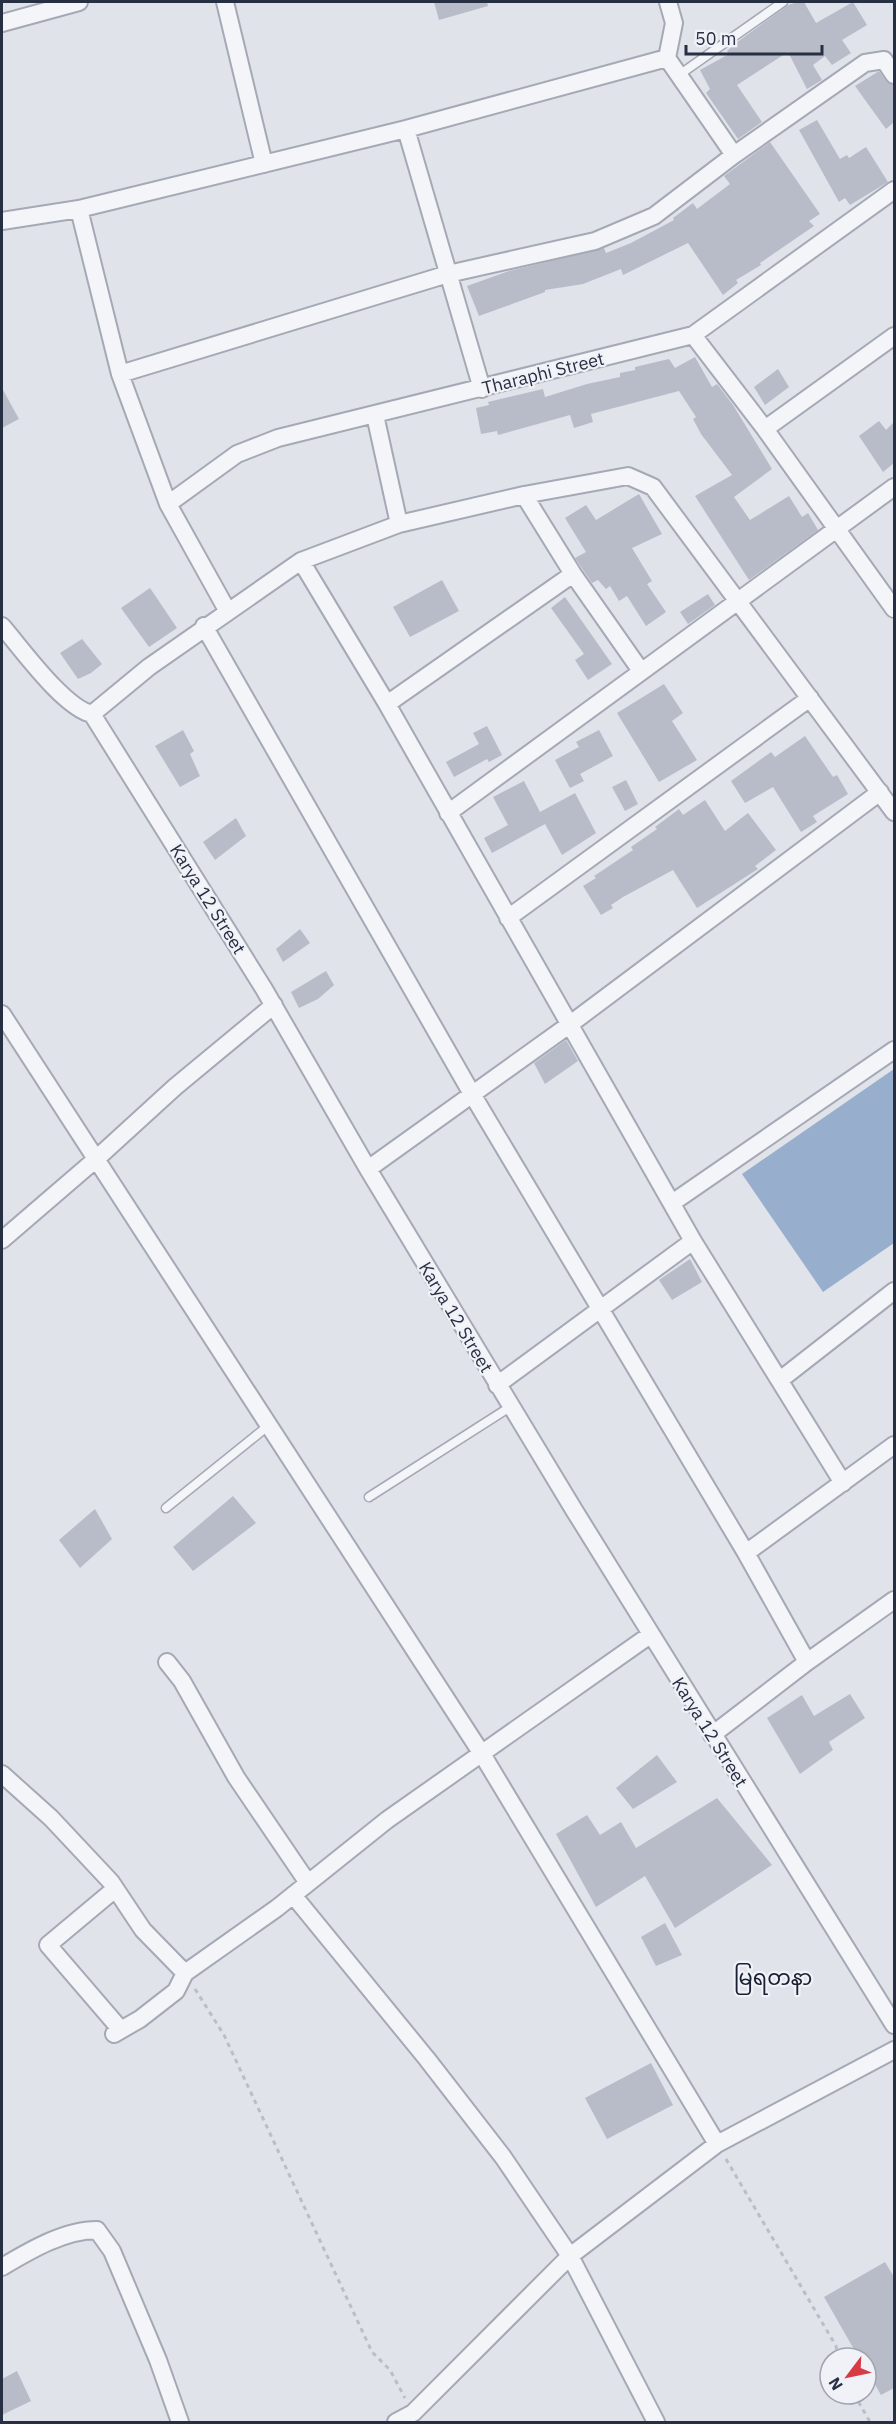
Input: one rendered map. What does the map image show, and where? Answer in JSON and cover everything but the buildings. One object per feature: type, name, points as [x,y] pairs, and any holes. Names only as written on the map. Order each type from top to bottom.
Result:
[{"type":"street","points":[[2,23],[79,2]]},
{"type":"street","points":[[225,2],[264,164]]},
{"type":"street","points":[[668,2],[674,23],[667,58],[734,155]]},
{"type":"street","points":[[2,221],[79,209],[264,164],[406,129],[667,58]]},
{"type":"street","points":[[120,374],[448,274],[595,241],[654,216],[734,155],[865,63],[884,60],[894,75]]},
{"type":"street","points":[[406,129],[482,389]]},
{"type":"street","name":"Tharaphi Street","points":[[168,504],[237,454],[278,438],[693,335],[894,190]]},
{"type":"street","points":[[79,209],[120,374],[168,504],[227,610]]},
{"type":"street","points":[[693,335],[765,429],[894,609]]},
{"type":"street","points":[[765,429],[894,336]]},
{"type":"street","points":[[375,414],[399,524]]},
{"type":"street","points":[[92,714],[204,626],[301,561],[399,524],[524,495],[628,476],[653,487],[894,812]]},
{"type":"street","points":[[448,813],[894,487]]},
{"type":"street","points":[[524,495],[573,574],[641,671]]},
{"type":"street","points":[[301,561],[387,704],[693,1241],[843,1483]]},
{"type":"street","points":[[387,704],[573,574]]},
{"type":"street","name":"Karya 12 Street","points":[[2,626],[67,701],[83,712],[92,714],[274,1005],[368,1169],[510,1407],[894,2025]]},
{"type":"street","points":[[204,626],[472,1094],[746,1553],[807,1662]]},
{"type":"street","points":[[508,918],[810,698]]},
{"type":"street","points":[[368,1169],[569,1025],[880,792]]},
{"type":"street","points":[[2,1240],[175,1087],[274,1005]]},
{"type":"street","points":[[2,1014],[482,1754],[717,2144]]},
{"type":"street","points":[[672,1203],[894,1050]]},
{"type":"street","points":[[497,1385],[693,1241]]},
{"type":"street","points":[[780,1380],[894,1292]]},
{"type":"street","points":[[746,1553],[894,1445]]},
{"type":"street","points":[[712,1735],[807,1662],[894,1600]]},
{"type":"street","points":[[115,1889],[48,1945],[118,2032],[176,1991],[184,1973],[308,1883],[387,1820],[650,1635]]},
{"type":"street","points":[[167,1662],[182,1681],[236,1777],[308,1883]]},
{"type":"street","points":[[2,1774],[51,1818],[115,1889],[143,1930],[184,1973]]},
{"type":"street","points":[[292,1895],[427,2059],[482,2130],[570,2256],[657,2422]]},
{"type":"street","points":[[396,2422],[415,2418],[570,2256],[717,2144],[894,2050]]},
{"type":"street","points":[[2,2267],[28,2252],[82,2230],[97,2230],[112,2252],[158,2360],[180,2422]]},
{"type":"lane","points":[[679,75],[783,2]]},
{"type":"lane","points":[[369,1497],[510,1407]]},
{"type":"lane","points":[[166,1508],[268,1426]]},
{"type":"path","points":[[184,1973],[224,2035],[372,2352],[390,2370],[415,2418]]},
{"type":"path","points":[[717,2144],[836,2346]]},
{"type":"path","points":[[861,2406],[870,2422]]},
{"type":"water","points":[[894,1069],[894,1243],[823,1292],[742,1174]]},
{"type":"district","name":"မြရတနာ","points":[[773,1977]]}]
